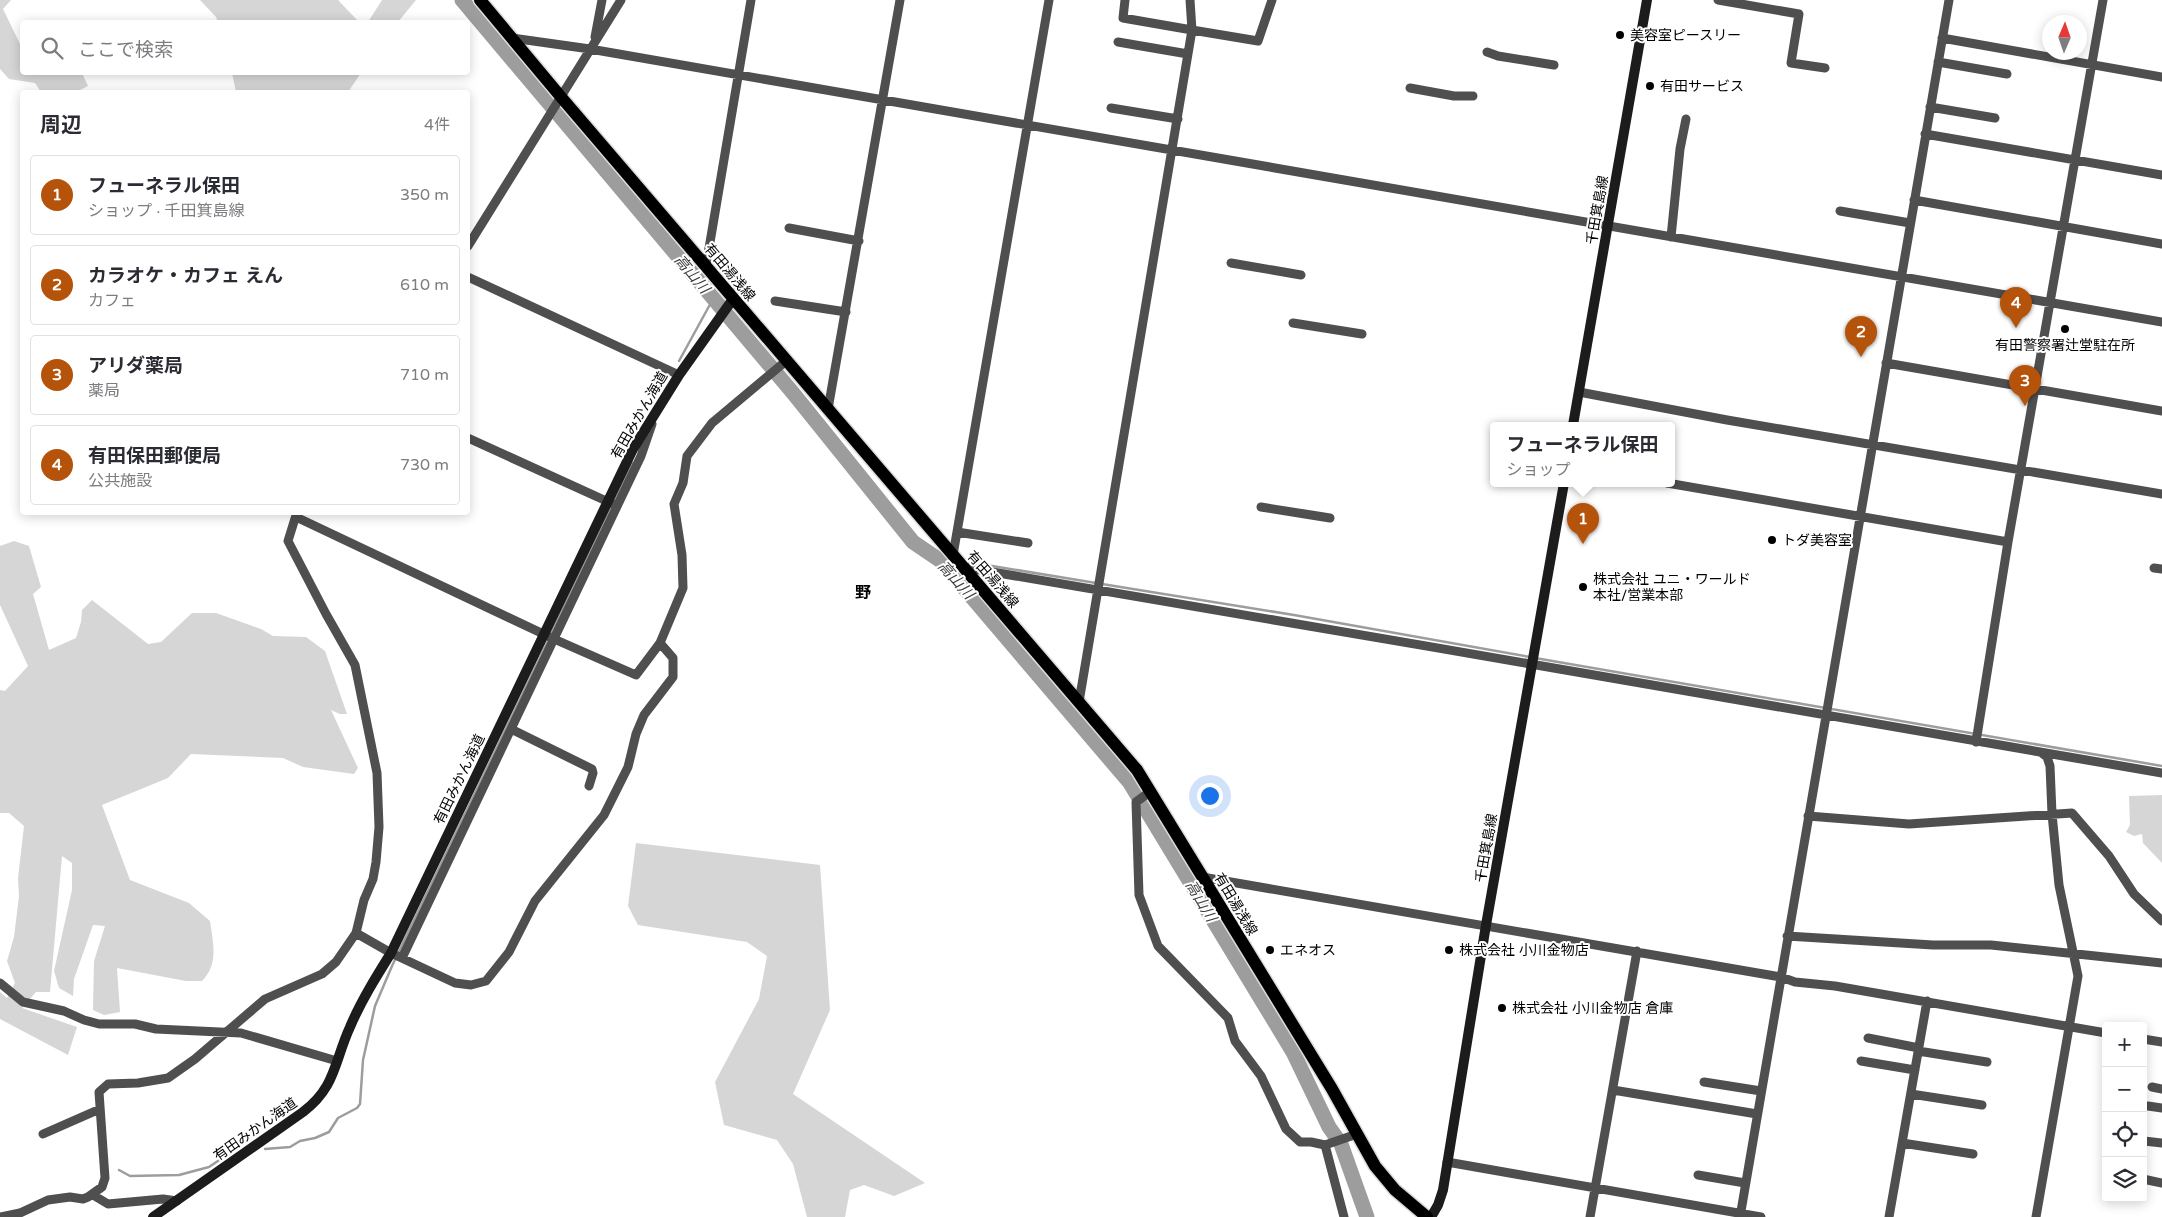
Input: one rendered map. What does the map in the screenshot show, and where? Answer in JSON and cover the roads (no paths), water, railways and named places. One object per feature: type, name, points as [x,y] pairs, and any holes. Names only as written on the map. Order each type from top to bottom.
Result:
[{"type":"main road","name":"有田湯浅線","points":[[480,0],[512,38],[559,101],[706,266],[731,301],[828,409],[1130,761],[1150,791],[1381,1174],[1395,1190],[1427,1217]]},
{"type":"main road","name":"千田箕島線","points":[[1574,422],[1647,0]]},
{"type":"main road","name":"有田みかん海道","points":[[153,1217],[313,1105],[328,1088],[349,1028],[391,953],[544,634],[612,504],[633,449],[679,375],[731,301]]},
{"type":"main road","name":"千田箕島線","points":[[1431,1217],[1440,1199],[1447,1162],[1486,925],[1563,487]]},
{"type":"street","points":[[592,46],[602,0]]},
{"type":"street","points":[[470,243],[621,0]]},
{"type":"street","points":[[706,266],[751,0]]},
{"type":"street","points":[[828,409],[900,0]]},
{"type":"street","points":[[953,555],[1049,0]]},
{"type":"street","points":[[1125,0],[1123,18],[1258,41],[1272,0]]},
{"type":"street","points":[[1079,702],[1178,119],[1192,30],[1190,0]]},
{"type":"street","points":[[1718,0],[1799,14],[1791,63],[1825,68]]},
{"type":"street","points":[[1740,1215],[1949,0]]},
{"type":"street","points":[[1976,742],[2008,542],[2102,0]]},
{"type":"street","points":[[512,38],[592,46],[739,76],[2162,322]]},
{"type":"street","points":[[1942,38],[2162,77]]},
{"type":"street","points":[[1118,42],[1188,54]]},
{"type":"street","points":[[1488,52],[1498,56],[1554,65]]},
{"type":"street","points":[[1938,62],[2007,74]]},
{"type":"street","points":[[1410,88],[1454,96],[1473,96]]},
{"type":"street","points":[[1930,107],[1995,118]]},
{"type":"street","points":[[1111,108],[1178,119]]},
{"type":"street","points":[[1671,236],[1680,149],[1686,119]]},
{"type":"street","points":[[1925,134],[2162,176]]},
{"type":"street","points":[[1914,200],[2162,244]]},
{"type":"street","points":[[1840,211],[1910,223]]},
{"type":"street","points":[[789,228],[859,240]]},
{"type":"street","points":[[1231,263],[1301,276]]},
{"type":"street","points":[[470,278],[679,375]]},
{"type":"street","points":[[775,301],[846,312]]},
{"type":"street","points":[[1293,323],[1362,334]]},
{"type":"street","points":[[298,515],[554,639],[636,675],[660,643],[683,588],[682,555],[674,504],[683,483],[687,456],[712,424],[786,361]]},
{"type":"street","points":[[1886,363],[2162,411]]},
{"type":"street","points":[[1579,392],[2162,494]]},
{"type":"street","points":[[402,958],[554,639],[612,504],[470,439]]},
{"type":"street","points":[[1675,484],[2008,542]]},
{"type":"street","points":[[1261,507],[1330,518]]},
{"type":"street","points":[[0,1217],[20,1212],[48,1200],[70,1196],[83,1198],[93,1195],[102,1187],[105,1178],[99,1092],[108,1084],[138,1083],[168,1078],[196,1059],[265,999],[322,974],[336,962],[356,933],[364,900],[373,879],[377,856],[379,827],[377,774],[355,665],[288,541],[296,515]]},
{"type":"street","points":[[957,532],[1028,543]]},
{"type":"street","points":[[963,567],[1533,659],[1827,715],[2043,754],[2162,773]]},
{"type":"street","points":[[356,933],[391,953],[455,983],[471,985],[486,981],[509,952],[536,901],[604,815],[628,767],[636,734],[644,715],[673,677],[673,658],[660,643]]},
{"type":"street","points":[[511,729],[592,769],[593,774],[588,786]]},
{"type":"street","points":[[2036,1217],[2078,984],[2074,953],[2059,885],[2052,814],[2050,766],[2043,754]]},
{"type":"street","points":[[1150,791],[1136,802],[1138,885],[1140,901],[1158,946],[1228,1018],[1235,1041],[1261,1076],[1286,1129],[1300,1142],[1329,1144],[1357,1134]]},
{"type":"street","points":[[1808,816],[1909,824],[2072,813],[2109,856],[2134,894],[2162,921]]},
{"type":"street","points":[[1202,877],[1637,951],[1781,977],[1795,982],[1836,986],[2102,1032]]},
{"type":"street","points":[[1787,936],[1933,945],[1991,944],[2162,963]]},
{"type":"street","points":[[1590,1217],[1637,951]]},
{"type":"street","points":[[0,983],[22,1002],[64,1011],[99,1024],[124,1023],[176,1030],[228,1031],[252,1035],[337,1062]]},
{"type":"street","points":[[1889,1217],[1927,1001]]},
{"type":"street","points":[[1868,1038],[1987,1062]]},
{"type":"street","points":[[2147,1040],[2162,1042]]},
{"type":"street","points":[[1862,1061],[1915,1070]]},
{"type":"street","points":[[1704,1082],[1761,1091]]},
{"type":"street","points":[[2152,1087],[2162,1089]]},
{"type":"street","points":[[1613,1090],[1757,1114]]},
{"type":"street","points":[[1911,1094],[1982,1105]]},
{"type":"street","points":[[2148,1106],[2162,1108]]},
{"type":"street","points":[[42,1134],[100,1109]]},
{"type":"street","points":[[2147,1141],[2162,1143]]},
{"type":"street","points":[[1902,1142],[1973,1154]]},
{"type":"street","points":[[1329,1144],[1344,1217]]},
{"type":"street","points":[[1447,1162],[1740,1215],[1761,1217]]},
{"type":"street","points":[[1698,1175],[1746,1183]]},
{"type":"street","points":[[2147,1180],[2162,1182]]},
{"type":"street","points":[[93,1195],[108,1204],[163,1199],[176,1200]]},
{"type":"waterway","name":"高山川","points":[[462,0],[793,393],[913,542],[941,561],[1130,783],[1293,1052],[1329,1127],[1341,1144],[1367,1217]]},
{"type":"waterway","points":[[679,361],[713,299]]},
{"type":"waterway","points":[[551,634],[632,463]]},
{"type":"waterway","name":"高山川","points":[[941,561],[947,561]]},
{"type":"waterway","points":[[968,562],[1096,583]]},
{"type":"waterway","points":[[1102,584],[1294,615],[1530,657]]},
{"type":"waterway","points":[[265,1149],[290,1147],[300,1141],[315,1138],[329,1132],[338,1118],[357,1108],[360,1104],[363,1060],[375,1006],[392,966],[549,639]]},
{"type":"waterway","points":[[1535,658],[2162,766]]},
{"type":"waterway","points":[[119,1170],[130,1176],[179,1175],[209,1167],[240,1146]]},
{"type":"place","name":"美容室ピースリー","points":[[1620,35]]},
{"type":"place","name":"有田サービス","points":[[1650,86]]},
{"type":"place","name":"有田保田郵便局","points":[[2016,328]]},
{"type":"place","name":"有田警察署辻堂駐在所","points":[[2065,329]]},
{"type":"place","name":"カラオケ・カフェ えん","points":[[1861,357]]},
{"type":"place","name":"アリダ薬局","points":[[2025,406]]},
{"type":"place","name":"トダ美容室","points":[[1772,540]]},
{"type":"place","name":"フューネラル保田","points":[[1583,544]]},
{"type":"place","name":"株式会社 ユニ・ワールド 本社/営業本部","points":[[1583,587]]},
{"type":"place","name":"エネオス","points":[[1270,950]]},
{"type":"place","name":"株式会社 小川金物店","points":[[1449,950]]},
{"type":"place","name":"株式会社 小川金物店 倉庫","points":[[1502,1008]]},
{"type":"district","name":"野","points":[[863,592]]}]
